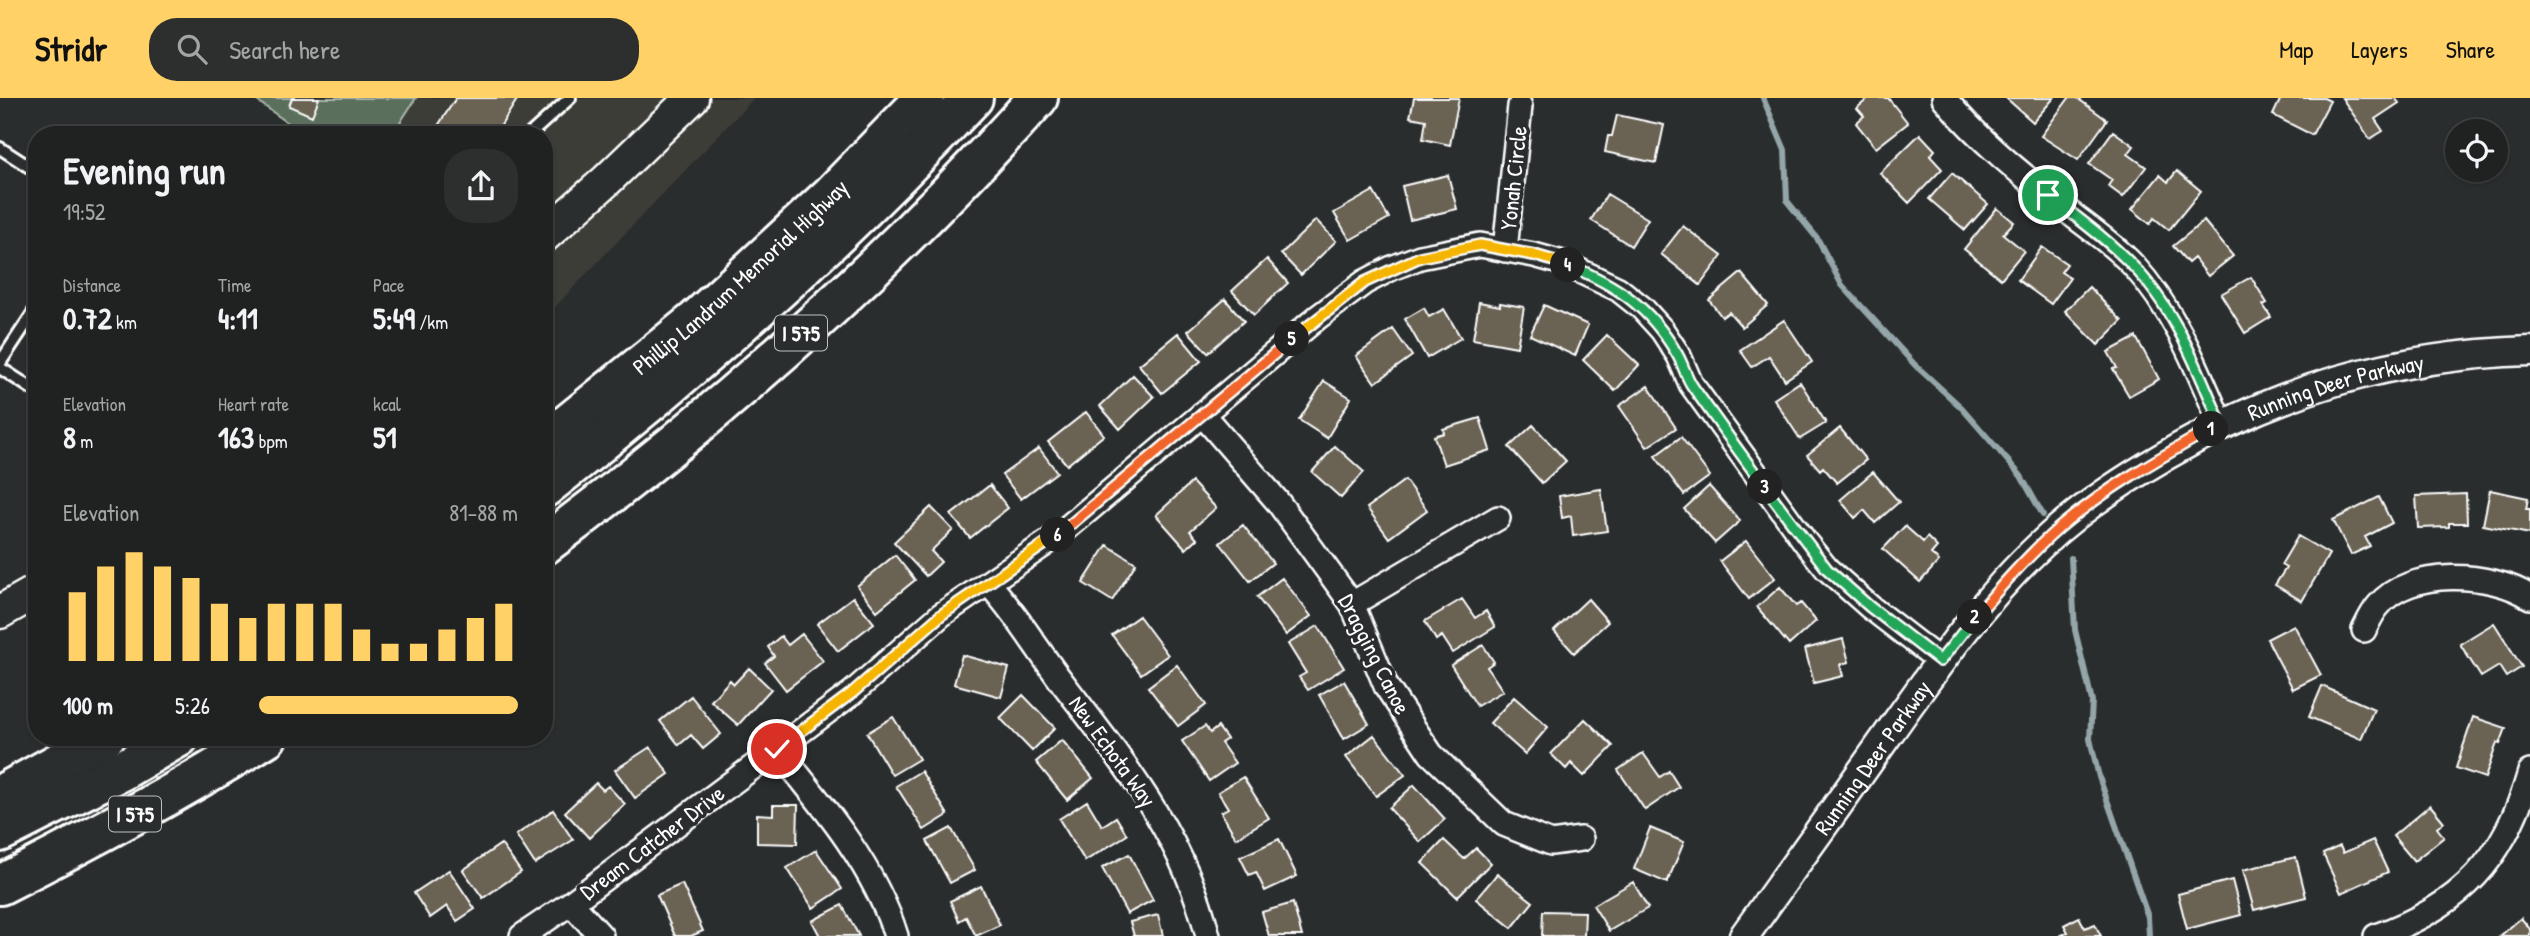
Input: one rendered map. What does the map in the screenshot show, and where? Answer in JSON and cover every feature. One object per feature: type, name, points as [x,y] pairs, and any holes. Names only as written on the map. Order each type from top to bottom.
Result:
[{"type":"highway","name":"Phillip Landrum Memorial Highway","points":[[553,436],[696,320],[831,195],[925,98]]},
{"type":"highway","points":[[553,481],[641,412],[743,325],[839,235],[973,98]]},
{"type":"highway","name":"I 575","points":[[553,538],[609,497],[782,351],[898,243],[1038,98]]},
{"type":"highway","points":[[0,795],[89,746]]},
{"type":"highway","points":[[0,832],[121,771],[164,746]]},
{"type":"highway","name":"I 575","points":[[0,885],[62,854],[252,746]]},
{"type":"main road","points":[[553,228],[692,98]]},
{"type":"main road","points":[[0,612],[28,596]]},
{"type":"street","points":[[1944,98],[2000,156],[2104,240],[2148,283],[2176,325],[2221,424]]},
{"type":"street","name":"Yonah Circle","points":[[1505,250],[1520,106]]},
{"type":"street","name":"Dream Catcher Drive","points":[[522,936],[572,903],[852,693],[941,615],[1061,533],[1318,317],[1365,282],[1420,257],[1450,250],[1480,245],[1543,257],[1591,275],[1618,289],[1642,308],[1673,347],[1691,384],[1827,569],[1880,616],[1940,661]]},
{"type":"street","name":"Running Deer Parkway","points":[[1745,936],[1940,661],[2005,583],[2061,526],[2138,471],[2221,424],[2274,401],[2359,373],[2453,356],[2530,351]]},
{"type":"street","name":"Dragging Canoe","points":[[1202,414],[1278,502],[1352,604],[1386,686],[1431,754],[1504,824],[1551,843],[1581,839]]},
{"type":"street","points":[[1352,604],[1498,518]]},
{"type":"street","points":[[2364,630],[2379,605],[2403,587],[2432,577],[2492,582],[2520,590],[2530,597]]},
{"type":"street","name":"New Echota Way","points":[[988,583],[1010,607],[1041,654],[1157,811],[1185,866],[1208,936]]},
{"type":"street","points":[[777,749],[835,820],[888,912],[896,936]]},
{"type":"street","points":[[2376,936],[2408,925],[2431,912],[2460,890],[2490,861],[2505,836],[2530,772]]},
{"type":"street","points":[[572,903],[601,936]]},
{"type":"lane","points":[[538,126],[570,98]]},
{"type":"lane","points":[[0,148],[28,166]]},
{"type":"lane","points":[[0,363],[28,321]]},
{"type":"lane","points":[[0,368],[28,386]]},
{"type":"shaded area","points":[[416,98],[754,98],[553,309],[553,126],[398,126]]},
{"type":"green space","points":[[253,98],[416,98],[398,126],[292,126]]},
{"type":"building","points":[[292,98],[319,98],[312,116],[289,106]]},
{"type":"building","points":[[456,98],[518,98],[501,126],[438,126]]},
{"type":"building","points":[[1414,98],[1459,98],[1450,145],[1423,139],[1426,120],[1410,117]]},
{"type":"building","points":[[1869,98],[1888,98],[1908,123],[1876,148],[1856,123],[1864,116],[1857,108]]},
{"type":"building","points":[[2006,98],[2054,98],[2033,122]]},
{"type":"building","points":[[2069,98],[2077,98],[2107,120],[2078,160],[2041,136]]},
{"type":"building","points":[[2281,98],[2324,98],[2330,101],[2312,135],[2273,115]]},
{"type":"building","points":[[2342,98],[2395,98],[2399,103],[2375,119],[2383,131],[2370,139]]},
{"type":"building","points":[[1617,115],[1664,125],[1656,163],[1605,152]]},
{"type":"building","points":[[2113,131],[2134,146],[2128,154],[2146,167],[2123,197],[2108,186],[2112,180],[2089,164]]},
{"type":"building","points":[[1920,134],[1935,150],[1930,156],[1942,169],[1909,203],[1880,173]]},
{"type":"building","points":[[2177,171],[2201,191],[2169,230],[2154,218],[2150,224],[2132,209],[2160,175],[2168,182]]},
{"type":"building","points":[[1952,173],[1988,204],[1965,230],[1929,199]]},
{"type":"building","points":[[1448,175],[1457,209],[1410,220],[1402,186]]},
{"type":"building","points":[[1373,191],[1389,218],[1350,240],[1334,213]]},
{"type":"building","points":[[1607,194],[1648,219],[1631,246],[1591,220]]},
{"type":"building","points":[[1997,208],[2014,222],[2003,234],[2024,251],[2001,279],[1964,249]]},
{"type":"building","points":[[1316,220],[1336,241],[1301,275],[1281,254]]},
{"type":"building","points":[[2204,221],[2233,256],[2208,276],[2194,258],[2188,263],[2173,246]]},
{"type":"building","points":[[1683,226],[1722,256],[1700,285],[1661,254]]},
{"type":"building","points":[[2042,247],[2067,264],[2061,272],[2070,278],[2051,304],[2018,280]]},
{"type":"building","points":[[1267,259],[1288,283],[1254,315],[1232,291]]},
{"type":"building","points":[[1741,273],[1768,305],[1742,327],[1729,312],[1722,317],[1709,300]]},
{"type":"building","points":[[2251,277],[2267,303],[2263,305],[2271,317],[2245,333],[2221,294]]},
{"type":"building","points":[[2089,287],[2122,321],[2098,345],[2065,311]]},
{"type":"building","points":[[1225,299],[1244,321],[1208,353],[1188,331]]},
{"type":"building","points":[[1479,302],[1524,307],[1517,347],[1473,339]]},
{"type":"building","points":[[1544,305],[1588,325],[1575,356],[1530,335]]},
{"type":"building","points":[[1424,308],[1429,317],[1444,309],[1461,338],[1427,358],[1405,319]]},
{"type":"building","points":[[1784,320],[1812,362],[1785,380],[1769,356],[1752,367],[1740,350]]},
{"type":"building","points":[[1393,329],[1412,356],[1375,383],[1356,356]]},
{"type":"building","points":[[1178,333],[1201,361],[1162,393],[1139,365]]},
{"type":"building","points":[[1607,335],[1639,365],[1615,391],[1583,360]]},
{"type":"building","points":[[2136,337],[2159,379],[2129,396],[2113,369],[2117,368],[2108,352]]},
{"type":"building","points":[[1133,375],[1154,397],[1120,429],[1100,406]]},
{"type":"building","points":[[1324,381],[1351,398],[1327,438],[1299,420]]},
{"type":"building","points":[[1800,382],[1826,423],[1800,439],[1774,399]]},
{"type":"building","points":[[1648,386],[1676,428],[1647,447],[1619,406]]},
{"type":"building","points":[[1086,412],[1104,435],[1067,465],[1048,442]]},
{"type":"building","points":[[1480,418],[1490,450],[1444,465],[1434,436],[1444,433],[1443,429]]},
{"type":"building","points":[[1533,425],[1566,461],[1542,483],[1509,447]]},
{"type":"building","points":[[1840,428],[1866,460],[1837,483],[1823,467],[1820,470],[1807,455]]},
{"type":"building","points":[[1681,437],[1710,476],[1684,495],[1655,456]]},
{"type":"building","points":[[1335,446],[1364,472],[1341,498],[1312,472]]},
{"type":"building","points":[[1039,448],[1057,472],[1021,499],[1002,475]]},
{"type":"building","points":[[1873,472],[1899,502],[1875,523],[1864,510],[1855,518],[1840,500]]},
{"type":"building","points":[[1405,480],[1427,510],[1389,538],[1367,508]]},
{"type":"building","points":[[1192,482],[1216,508],[1190,531],[1197,539],[1186,549],[1156,515]]},
{"type":"building","points":[[990,485],[1008,508],[970,538],[951,515]]},
{"type":"building","points":[[1709,486],[1740,521],[1715,543],[1684,509]]},
{"type":"building","points":[[1601,489],[1607,531],[1573,536],[1571,516],[1562,518],[1559,496]]},
{"type":"building","points":[[2490,490],[2528,498],[2526,509],[2530,509],[2530,534],[2483,525]]},
{"type":"building","points":[[2466,494],[2467,523],[2449,523],[2449,527],[2418,528],[2416,496]]},
{"type":"building","points":[[2379,497],[2392,523],[2365,537],[2370,546],[2351,555],[2333,520]]},
{"type":"building","points":[[931,507],[953,530],[931,551],[941,562],[926,576],[894,542]]},
{"type":"building","points":[[1243,525],[1273,563],[1250,581],[1220,543]]},
{"type":"building","points":[[1905,526],[1923,542],[1927,537],[1937,547],[1931,554],[1939,561],[1920,582],[1883,549]]},
{"type":"building","points":[[2298,536],[2329,554],[2302,601],[2275,585],[2286,568],[2281,565]]},
{"type":"building","points":[[1746,541],[1775,578],[1749,599],[1720,561]]},
{"type":"building","points":[[1107,545],[1136,563],[1112,601],[1083,583]]},
{"type":"building","points":[[895,555],[915,580],[877,611],[857,586]]},
{"type":"building","points":[[1282,578],[1311,616],[1286,635],[1257,597]]},
{"type":"building","points":[[1780,587],[1796,606],[1801,603],[1816,621],[1789,645],[1757,607]]},
{"type":"building","points":[[853,597],[874,623],[838,651],[817,624]]},
{"type":"building","points":[[1462,599],[1475,618],[1486,611],[1495,627],[1453,653],[1442,636],[1436,640],[1425,621]]},
{"type":"building","points":[[1588,599],[1608,622],[1574,653],[1554,631]]},
{"type":"building","points":[[1139,616],[1168,655],[1141,674],[1112,635]]},
{"type":"building","points":[[2494,623],[2522,667],[2506,677],[2499,666],[2481,677],[2460,644]]},
{"type":"building","points":[[2294,625],[2321,675],[2293,689],[2267,639]]},
{"type":"building","points":[[1318,626],[1344,668],[1308,690],[1299,677],[1306,673],[1288,644]]},
{"type":"building","points":[[802,634],[823,661],[786,690],[765,663],[774,656],[768,647],[781,636],[788,645]]},
{"type":"building","points":[[1843,639],[1849,662],[1840,664],[1843,676],[1814,683],[1805,649]]},
{"type":"building","points":[[1483,645],[1494,662],[1487,667],[1503,691],[1477,706],[1451,665]]},
{"type":"building","points":[[962,655],[1009,668],[1001,697],[954,684]]},
{"type":"building","points":[[1177,665],[1206,705],[1178,726],[1148,687]]},
{"type":"building","points":[[749,668],[771,689],[738,725],[711,701],[730,680],[734,684]]},
{"type":"building","points":[[1344,681],[1369,724],[1344,739],[1319,695]]},
{"type":"building","points":[[2322,686],[2374,709],[2361,739],[2309,717]]},
{"type":"building","points":[[1023,695],[1055,728],[1032,751],[1000,718]]},
{"type":"building","points":[[691,696],[721,734],[703,749],[691,735],[679,745],[660,721]]},
{"type":"building","points":[[1514,697],[1548,727],[1525,754],[1490,723]]},
{"type":"building","points":[[893,717],[919,759],[892,775],[867,733]]},
{"type":"building","points":[[2473,717],[2506,728],[2500,744],[2497,743],[2485,778],[2456,768]]},
{"type":"building","points":[[1585,719],[1613,746],[1584,776],[1571,763],[1566,769],[1551,754]]},
{"type":"building","points":[[1205,726],[1210,733],[1218,727],[1227,739],[1221,743],[1235,763],[1209,781],[1182,741]]},
{"type":"building","points":[[1374,735],[1405,775],[1376,796],[1346,757]]},
{"type":"building","points":[[1062,740],[1093,778],[1067,800],[1036,762]]},
{"type":"building","points":[[650,747],[669,774],[635,798],[615,770]]},
{"type":"building","points":[[1643,753],[1660,777],[1669,771],[1679,787],[1645,810],[1618,770]]},
{"type":"building","points":[[921,771],[948,815],[924,830],[896,786]]},
{"type":"building","points":[[1243,777],[1269,818],[1236,838],[1221,812],[1228,808],[1218,792]]},
{"type":"building","points":[[596,783],[603,790],[608,786],[625,804],[589,838],[565,812]]},
{"type":"building","points":[[1414,785],[1445,819],[1420,842],[1389,808]]},
{"type":"building","points":[[1087,801],[1102,826],[1116,817],[1127,835],[1085,861],[1059,819]]},
{"type":"building","points":[[773,805],[798,805],[797,844],[757,843],[757,814],[773,815]]},
{"type":"building","points":[[2430,805],[2444,822],[2437,828],[2444,837],[2414,861],[2393,836]]},
{"type":"building","points":[[553,810],[573,840],[535,864],[516,835]]},
{"type":"building","points":[[951,828],[975,870],[950,883],[927,841]]},
{"type":"building","points":[[1650,828],[1684,842],[1667,883],[1634,869]]},
{"type":"building","points":[[1279,839],[1297,876],[1265,891],[1256,872],[1249,875],[1240,857]]},
{"type":"building","points":[[1444,840],[1464,859],[1476,848],[1491,863],[1457,897],[1422,863]]},
{"type":"building","points":[[2373,840],[2388,872],[2341,893],[2323,854],[2340,846],[2343,853]]},
{"type":"building","points":[[501,844],[521,872],[483,898],[463,870]]},
{"type":"building","points":[[816,850],[842,889],[813,908],[787,868]]},
{"type":"building","points":[[1129,854],[1153,900],[1127,914],[1102,868]]},
{"type":"building","points":[[2296,857],[2306,897],[2254,910],[2243,870]]},
{"type":"building","points":[[449,870],[475,909],[457,921],[447,906],[430,918],[414,893]]},
{"type":"building","points":[[1497,874],[1533,902],[1512,928],[1476,899]]},
{"type":"building","points":[[2232,880],[2241,915],[2187,929],[2178,894]]},
{"type":"building","points":[[1633,882],[1648,908],[1609,931],[1593,905]]},
{"type":"building","points":[[682,884],[703,931],[691,936],[675,936],[657,895]]},
{"type":"building","points":[[981,886],[1000,925],[976,936],[966,917],[959,921],[950,901]]},
{"type":"building","points":[[1293,903],[1302,936],[1269,936],[1262,912]]},
{"type":"building","points":[[842,905],[859,936],[820,936],[812,921]]},
{"type":"building","points":[[1543,911],[1585,912],[1584,936],[1542,936]]},
{"type":"building","points":[[1158,915],[1163,936],[1134,936],[1130,922]]},
{"type":"building","points":[[2079,917],[2085,928],[2095,924],[2101,936],[2060,936],[2068,932],[2064,925]]},
{"type":"building","points":[[2521,918],[2530,929],[2530,936],[2500,936]]},
{"type":"waterway","points":[[1763,98],[1785,150],[1787,201],[1817,238],[1842,285],[1915,365],[1962,408],[2021,476],[2043,515]]},
{"type":"waterway","points":[[2071,558],[2075,630],[2092,701],[2090,739],[2099,777],[2148,917],[2149,936]]},
{"type":"route","points":[[777,749],[852,693],[941,615],[1061,533],[1318,317],[1365,282],[1420,257],[1480,245],[1563,263],[1618,289],[1642,308],[1662,330],[1679,356],[1691,384],[1827,569],[1849,590],[1940,661],[1998,590],[2061,526],[2138,471],[2221,424],[2176,325],[2148,283],[2104,240],[2048,195]]}]
